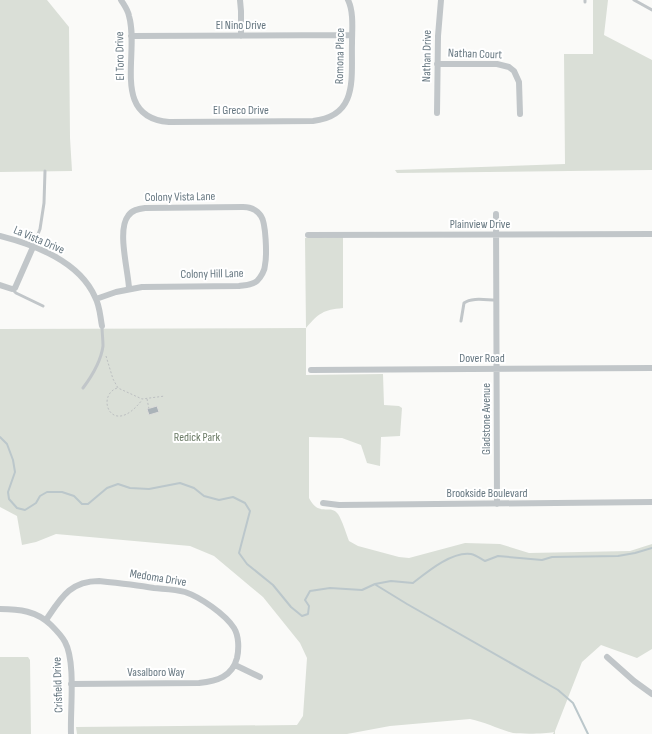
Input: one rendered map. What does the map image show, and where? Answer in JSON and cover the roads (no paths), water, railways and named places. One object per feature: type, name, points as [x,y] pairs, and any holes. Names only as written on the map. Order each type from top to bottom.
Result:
[{"type":"street","name":"El Toro Drive","points":[[121,0],[130,17],[131,80],[133,95],[138,106],[142,110]]},
{"type":"street","points":[[240,0],[241,36]]},
{"type":"street","name":"Romona Place","points":[[340,110],[349,97],[350,90],[352,15],[348,0]]},
{"type":"street","name":"Nathan Drive","points":[[437,114],[437,64],[441,0]]},
{"type":"street","name":"El Nino Drive","points":[[131,36],[352,35]]},
{"type":"street","name":"Nathan Court","points":[[437,64],[497,64],[514,71],[519,82],[520,114]]},
{"type":"street","name":"El Greco Drive","points":[[142,110],[152,118],[162,121],[185,122],[313,121],[331,117],[340,110]]},
{"type":"street","name":"Colony Vista Lane","points":[[129,288],[123,230],[126,219],[129,214],[134,211],[145,208],[243,207],[251,208],[259,213]]},
{"type":"street","name":"Colony Hill Lane","points":[[96,298],[129,288],[239,286],[252,284],[261,276],[265,264],[265,228],[259,213]]},
{"type":"street","name":"Gladstone Avenue","points":[[496,214],[498,504]]},
{"type":"street","name":"Plainview Drive","points":[[308,235],[652,234]]},
{"type":"street","name":"La Vista Drive","points":[[0,236],[54,256],[73,268],[82,277],[96,298],[102,326]]},
{"type":"street","points":[[0,286],[11,289],[17,286],[33,247]]},
{"type":"street","name":"Dover Road","points":[[311,370],[652,368]]},
{"type":"street","name":"Brookside Boulevard","points":[[323,503],[339,505],[652,502]]},
{"type":"street","name":"Medoma Drive","points":[[46,620],[59,600],[70,589],[89,581],[186,592],[206,602],[225,618],[234,628],[238,640],[238,654],[235,665]]},
{"type":"street","points":[[0,609],[29,612],[46,620]]},
{"type":"street","name":"Crisfield Drive","points":[[46,620],[65,642],[70,656],[71,734]]},
{"type":"street","points":[[606,657],[652,694]]},
{"type":"street","points":[[235,665],[260,677]]},
{"type":"street","name":"Vasalboro Way","points":[[71,684],[199,683],[214,681],[228,672],[235,665]]},
{"type":"lane","points":[[634,0],[652,10]]},
{"type":"lane","points":[[33,247],[40,229],[44,203],[45,171]]},
{"type":"lane","points":[[11,289],[43,306]]},
{"type":"lane","points":[[461,321],[464,303],[466,301],[496,300]]},
{"type":"lane","points":[[83,388],[99,362],[103,346],[102,326]]},
{"type":"waterway","points":[[0,437],[7,444],[13,460],[15,472],[8,492],[9,499],[17,508],[25,510],[36,503],[40,496],[47,492],[62,492],[74,496],[82,504],[88,504],[107,488],[118,484],[130,488],[149,489],[180,483],[194,488],[204,496],[219,500],[233,497],[245,503],[250,511],[239,553],[247,564],[273,585],[291,607],[302,616],[308,614],[309,606],[305,600],[310,591],[330,588],[362,590],[375,584],[391,581],[413,583],[440,563],[464,554],[471,554],[485,561],[498,556],[542,560],[552,557],[618,556],[652,548]]},
{"type":"waterway","points":[[376,585],[558,690],[573,703],[588,734]]},
{"type":"park label","name":"Redick Park","points":[[197,437]]}]
